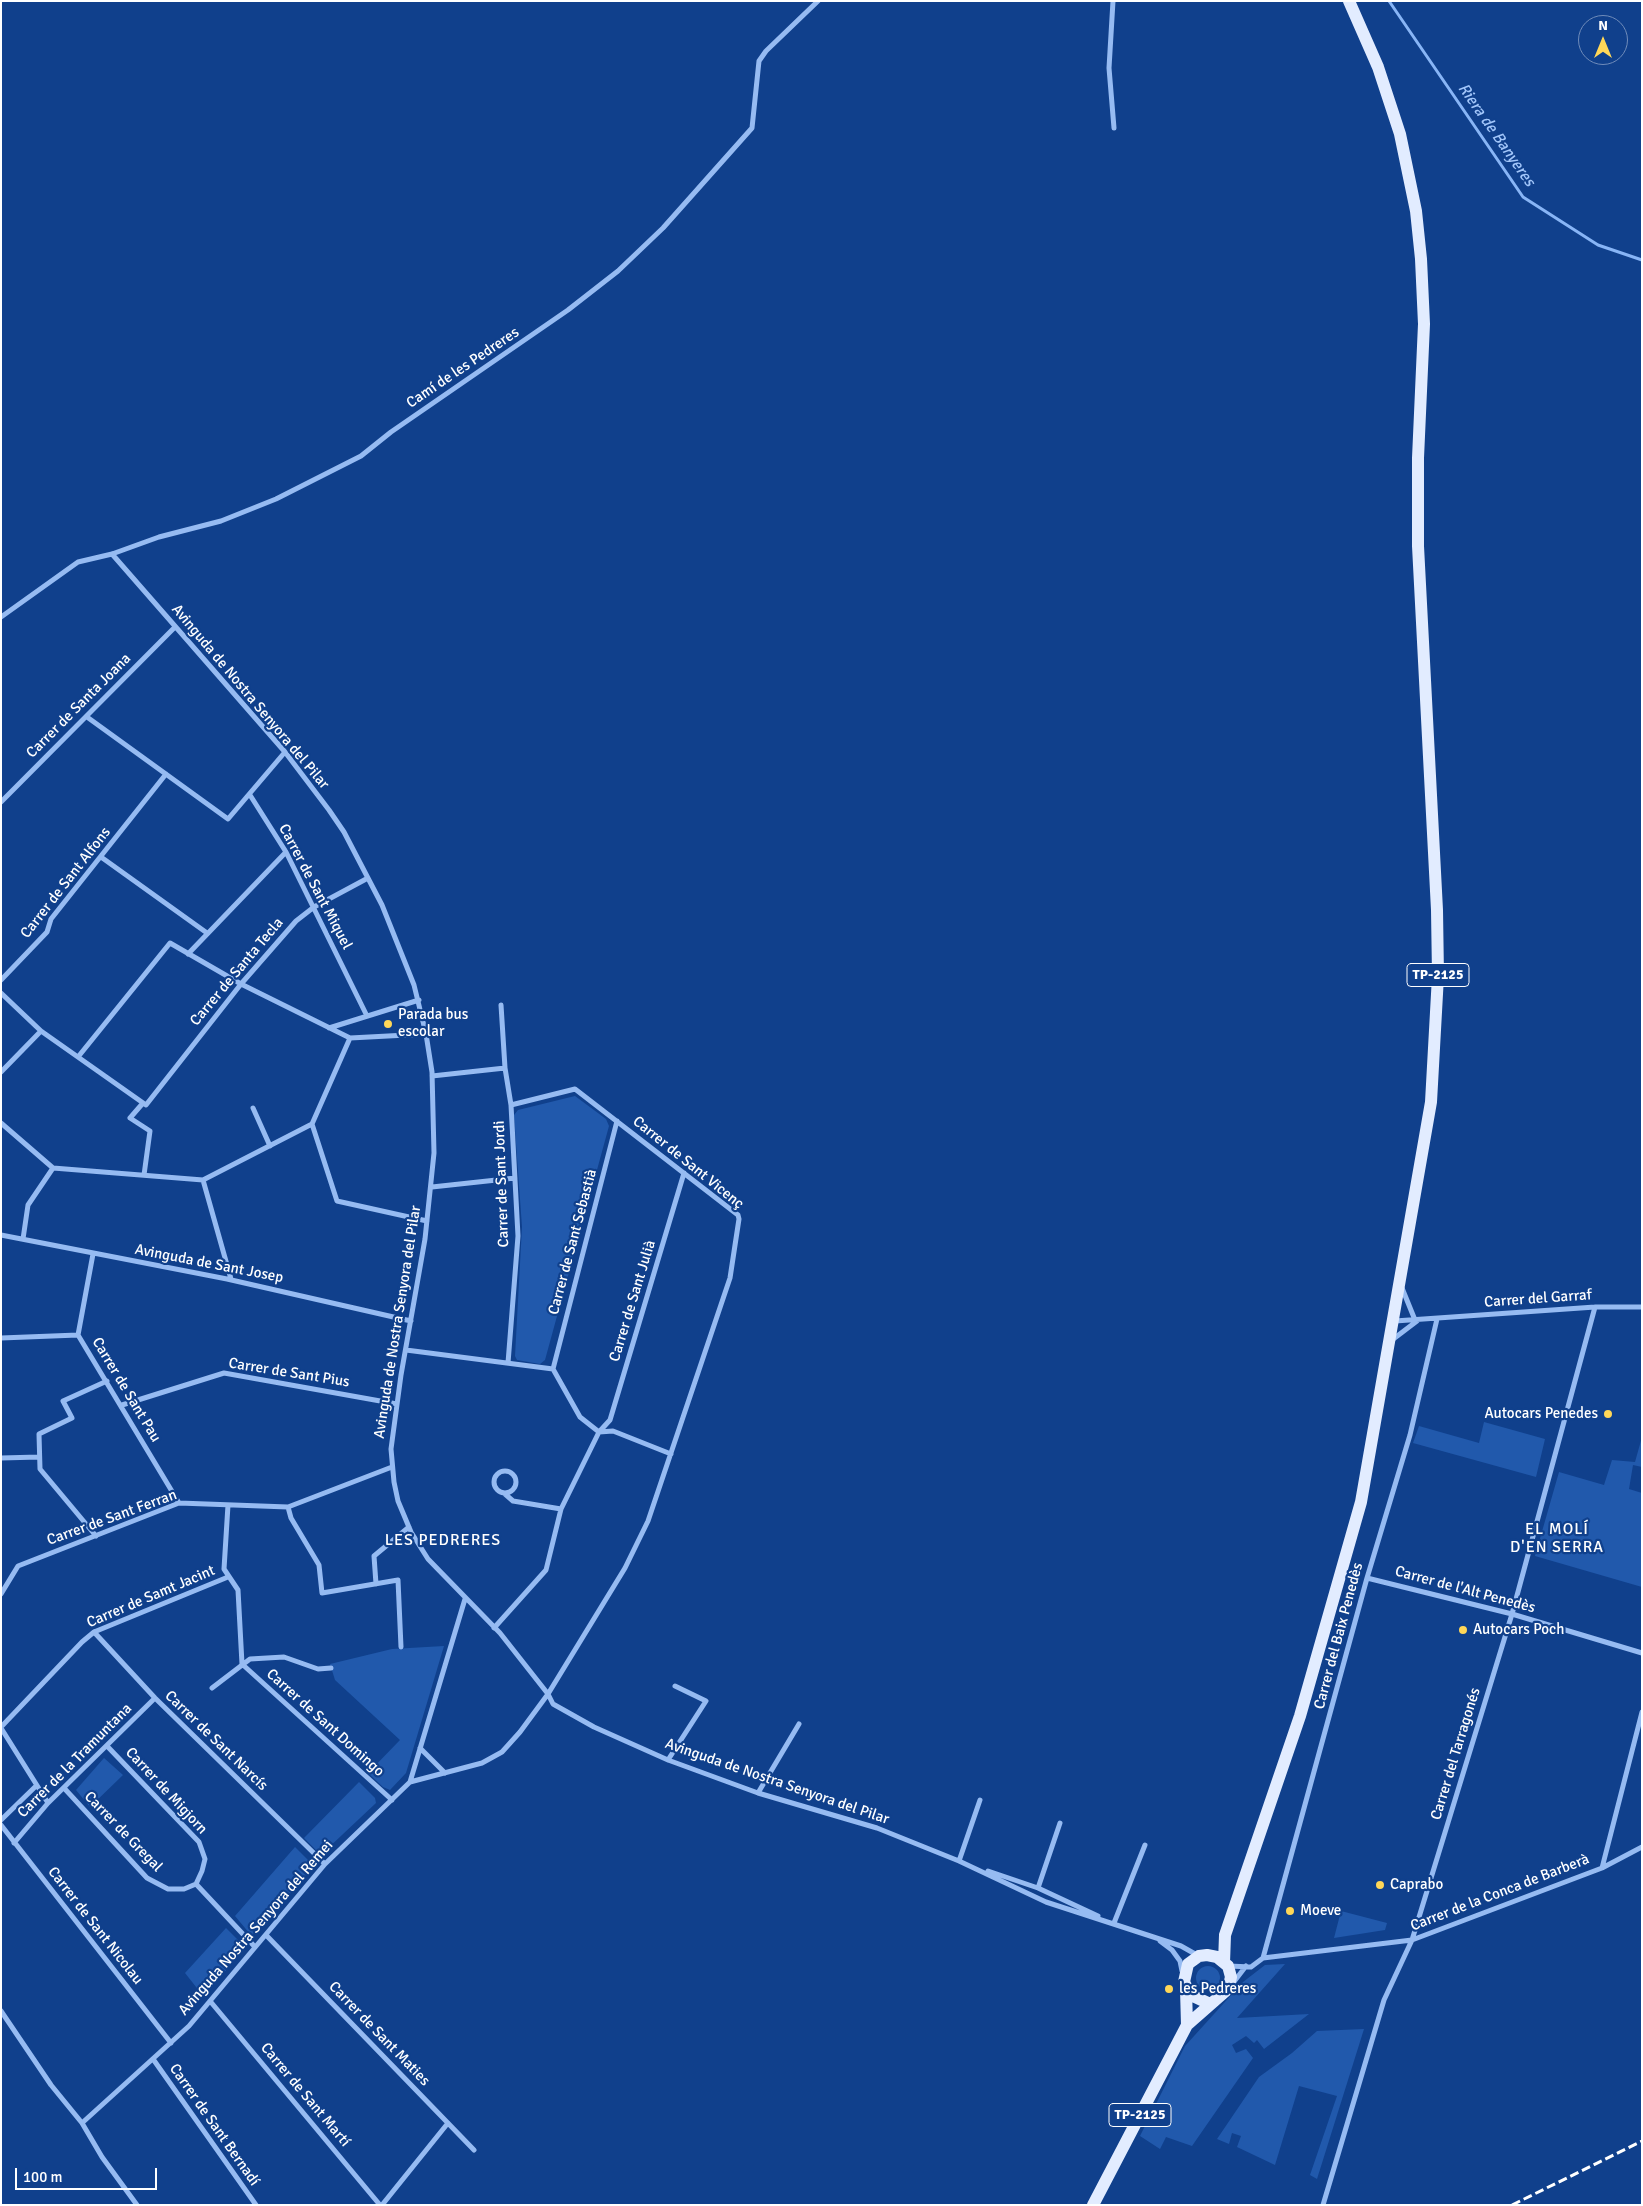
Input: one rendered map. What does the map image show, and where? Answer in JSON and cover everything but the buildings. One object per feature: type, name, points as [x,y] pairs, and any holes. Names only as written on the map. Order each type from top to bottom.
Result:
[{"type":"main road","name":"TP-2125","points":[[1093,2205],[1187,2025],[1210,2004],[1224,1995],[1228,1989],[1230,1977],[1226,1964],[1225,1934],[1300,1716],[1361,1502],[1431,1102],[1438,976],[1436,891],[1418,546],[1418,458],[1424,324],[1422,274],[1416,211],[1400,134],[1378,68],[1349,1]]},
{"type":"main road","name":"TP-2125","points":[[1187,2025],[1185,1984],[1188,1964],[1203,1956],[1225,1934]]},
{"type":"main road","points":[[1203,1956],[1217,1957],[1226,1964]]},
{"type":"main road","points":[[1185,1984],[1194,1998],[1210,2004]]},
{"type":"street","name":"Camí de les Pedreres","points":[[1,617],[78,562],[112,554],[160,537],[221,521],[276,499],[361,456],[391,432],[568,310],[618,272],[663,228],[752,128],[759,61],[776,40],[818,1]]},
{"type":"street","points":[[1113,1],[1109,68],[1114,128]]},
{"type":"street","name":"Avinguda de Nostra Senyora del Pilar","points":[[112,554],[285,752],[330,810],[368,878],[395,933],[418,1000],[426,1034],[432,1076],[435,1123],[432,1187],[391,1449],[398,1501],[409,1527],[428,1559],[494,1628],[548,1694],[553,1704],[565,1711],[624,1741],[668,1760],[758,1792],[877,1828],[959,1862],[1046,1902],[1181,1946],[1203,1956]]},
{"type":"street","name":"Carrer de Santa Joana","points":[[1,802],[175,627]]},
{"type":"street","points":[[87,717],[228,820],[285,752]]},
{"type":"street","name":"Carrer de Sant Alfons","points":[[1,980],[47,932],[52,919],[166,774]]},
{"type":"street","name":"Carrer de Sant Miquel","points":[[250,795],[286,852],[367,1016]]},
{"type":"street","points":[[188,954],[286,852]]},
{"type":"street","points":[[101,857],[207,933]]},
{"type":"street","name":"Carrer de Santa Tecla","points":[[144,1175],[150,1131],[130,1118],[144,1104],[241,984],[296,921],[314,906],[368,878]]},
{"type":"street","points":[[78,1057],[170,944],[241,984],[350,1038],[426,1034]]},
{"type":"street","points":[[1,993],[40,1031],[144,1104]]},
{"type":"street","points":[[329,1028],[418,1000]]},
{"type":"street","name":"Carrer de Sant Jordi","points":[[501,1005],[505,1068],[511,1105],[518,1236],[508,1363]]},
{"type":"street","points":[[1,1072],[40,1031]]},
{"type":"street","points":[[1,1123],[53,1168],[203,1180],[312,1124],[350,1038]]},
{"type":"street","points":[[432,1076],[505,1068]]},
{"type":"street","name":"Carrer de Sant Vicenç","points":[[511,1105],[575,1089],[738,1215],[739,1223],[728,1287],[648,1521],[629,1560],[548,1694]]},
{"type":"street","points":[[253,1108],[270,1146]]},
{"type":"street","name":"Carrer de Sant Sebastià","points":[[553,1369],[617,1121]]},
{"type":"street","points":[[312,1124],[337,1201],[427,1220]]},
{"type":"street","points":[[22,1239],[28,1205],[53,1168]]},
{"type":"street","name":"Carrer de Sant Julià","points":[[494,1628],[546,1570],[561,1509],[599,1432],[610,1420],[684,1173]]},
{"type":"street","points":[[432,1187],[515,1178]]},
{"type":"street","points":[[203,1180],[231,1279]]},
{"type":"street","name":"Avinguda de Sant Josep","points":[[1,1234],[93,1254],[231,1279],[411,1321]]},
{"type":"street","name":"Carrer de Sant Pau","points":[[93,1254],[78,1335],[122,1405],[179,1503]]},
{"type":"street","points":[[1390,1342],[1417,1320],[1401,1282]]},
{"type":"street","name":"Carrer del Garraf","points":[[1394,1321],[1437,1320],[1595,1306],[1642,1307]]},
{"type":"street","name":"Carrer del Tarragonés","points":[[1323,2203],[1384,2000],[1412,1940],[1512,1614],[1595,1306]]},
{"type":"street","name":"Carrer del Baix Penedès","points":[[1263,1958],[1367,1578],[1410,1435],[1437,1320]]},
{"type":"street","points":[[1,1338],[78,1335]]},
{"type":"street","points":[[406,1350],[553,1369],[580,1417],[599,1432],[613,1431],[671,1454]]},
{"type":"street","name":"Carrer de Sant Pius","points":[[122,1405],[224,1373],[397,1404]]},
{"type":"street","points":[[96,1536],[40,1469],[39,1434],[72,1418],[63,1401],[107,1381]]},
{"type":"street","points":[[1,1458],[39,1457]]},
{"type":"street","name":"Carrer de Sant Ferran","points":[[1,1594],[18,1566],[179,1503],[288,1507],[392,1467]]},
{"type":"street","points":[[505,1494],[512,1491],[516,1485],[515,1477],[509,1472],[501,1472],[495,1477],[494,1485],[498,1491],[513,1501],[561,1509]]},
{"type":"street","points":[[512,1491],[513,1501]]},
{"type":"street","points":[[228,1504],[224,1569],[238,1590],[242,1664]]},
{"type":"street","points":[[288,1507],[291,1518],[320,1565],[322,1593],[398,1580],[401,1647]]},
{"type":"street","points":[[376,1584],[374,1556],[409,1527]]},
{"type":"street","name":"Carrer de Samt Jacint","points":[[1,1727],[82,1642],[94,1632],[228,1577]]},
{"type":"street","name":"Carrer de l'Alt Penedès","points":[[1367,1578],[1512,1614],[1642,1653]]},
{"type":"street","points":[[410,1782],[466,1599]]},
{"type":"street","name":"Carrer de Sant Narcís","points":[[94,1632],[155,1698],[325,1864]]},
{"type":"street","points":[[212,1688],[250,1659],[284,1657],[318,1669],[331,1668]]},
{"type":"street","name":"Carrer de Sant Domingo","points":[[242,1664],[392,1800]]},
{"type":"street","points":[[668,1760],[706,1702],[675,1686]]},
{"type":"street","points":[[410,1782],[482,1763],[502,1752],[520,1732],[548,1694]]},
{"type":"street","name":"Carrer de la Tramuntana","points":[[14,1843],[48,1803],[155,1698]]},
{"type":"street","points":[[1602,1868],[1642,1712]]},
{"type":"street","points":[[758,1792],[798,1724]]},
{"type":"street","points":[[1,1727],[48,1803]]},
{"type":"street","name":"Carrer de Migjorn","points":[[107,1746],[199,1842],[205,1859],[196,1884]]},
{"type":"street","points":[[420,1748],[445,1773]]},
{"type":"street","name":"Avinguda Nostra Senyora del Remei","points":[[82,2123],[188,2026],[325,1864],[410,1782]]},
{"type":"street","points":[[1,1820],[36,1786]]},
{"type":"street","name":"Carrer de Gregal","points":[[64,1788],[147,1878],[168,1889],[184,1889],[196,1884]]},
{"type":"street","points":[[959,1862],[980,1800]]},
{"type":"street","points":[[1038,1888],[1060,1823]]},
{"type":"street","name":"Carrer de Sant Nicolau","points":[[1,1825],[171,2043]]},
{"type":"street","points":[[1114,1923],[1144,1845]]},
{"type":"street","name":"Carrer de la Conca de Barberà","points":[[1226,1964],[1251,1967],[1263,1958],[1412,1940],[1602,1868],[1642,1847]]},
{"type":"street","name":"Avinguda de Nostra Senyora del Pilar","points":[[959,1862],[1038,1888],[1114,1923]]},
{"type":"street","points":[[196,1884],[256,1947]]},
{"type":"street","name":"Carrer de Sant Maties","points":[[266,1935],[474,2150]]},
{"type":"street","name":"Avinguda de Nostra Senyora del Pilar","points":[[1156,1938],[1176,1955],[1180,1961],[1185,1984]]},
{"type":"street","name":"Carrer de la Conca de Barberà","points":[[1228,1989],[1246,1966]]},
{"type":"street","name":"Carrer de Sant Martí","points":[[210,2001],[381,2205]]},
{"type":"street","points":[[1,2011],[51,2085],[82,2123],[102,2157],[138,2205]]},
{"type":"street","name":"Carrer de Sant Bernadí","points":[[153,2059],[256,2205]]},
{"type":"street","points":[[381,2205],[448,2123]]},
{"type":"shaded area","points":[[575,1096],[606,1119],[609,1126],[545,1360],[540,1364],[517,1360],[515,1356],[522,1227],[514,1115],[518,1110]]},
{"type":"shaded area","points":[[1484,1422],[1545,1439],[1536,1477],[1413,1443],[1419,1426],[1479,1443]]},
{"type":"shaded area","points":[[1642,1437],[1642,1467],[1633,1465],[1629,1489],[1642,1493],[1642,1587],[1535,1556],[1559,1472],[1604,1485],[1612,1460],[1635,1462]]},
{"type":"shaded area","points":[[444,1646],[406,1773],[390,1790],[383,1787],[368,1773],[400,1740],[335,1680],[330,1664],[392,1649]]},
{"type":"shaded area","points":[[104,1758],[123,1775],[90,1807],[76,1790]]},
{"type":"shaded area","points":[[359,1782],[375,1798],[376,1803],[325,1851],[318,1852],[304,1838]]},
{"type":"shaded area","points":[[295,1847],[311,1863],[311,1869],[256,1934],[250,1934],[235,1916]]},
{"type":"shaded area","points":[[1341,1911],[1387,1923],[1385,1930],[1334,1938]]},
{"type":"shaded area","points":[[226,1928],[245,1947],[204,1997],[185,1973]]},
{"type":"shaded area","points":[[1285,1964],[1237,2018],[1309,2014],[1264,2049],[1257,2040],[1254,2043],[1246,2036],[1232,2045],[1236,2053],[1246,2049],[1253,2058],[1192,2146],[1166,2137],[1160,2149],[1140,2136],[1185,2046],[1243,1982],[1265,1965]]},
{"type":"shaded area","points":[[1203,1966],[1213,1966],[1220,1973],[1220,1983],[1213,1990],[1203,1990],[1196,1983],[1196,1973]]},
{"type":"shaded area","points":[[1364,2029],[1317,2179],[1310,2175],[1337,2096],[1299,2086],[1275,2165],[1237,2147],[1241,2136],[1232,2133],[1229,2144],[1217,2139],[1259,2077],[1292,2053],[1317,2031]]},
{"type":"waterway","name":"Riera de Banyeres","points":[[1389,1],[1523,197],[1598,245],[1642,260]]},
{"type":"railway","points":[[1512,2205],[1642,2141]]},
{"type":"place","name":"Parada bus escolar","points":[[388,1024]]},
{"type":"place","name":"Autocars Penedes","points":[[1608,1414]]},
{"type":"place","name":"Autocars Poch","points":[[1463,1630]]},
{"type":"place","name":"Caprabo","points":[[1380,1885]]},
{"type":"place","name":"Moeve","points":[[1290,1911]]},
{"type":"place","name":"les Pedreres","points":[[1169,1989]]},
{"type":"district","name":"EL MOLÍ D'EN SERRA","points":[[1557,1539]]},
{"type":"district","name":"LES PEDRERES","points":[[443,1541]]}]
